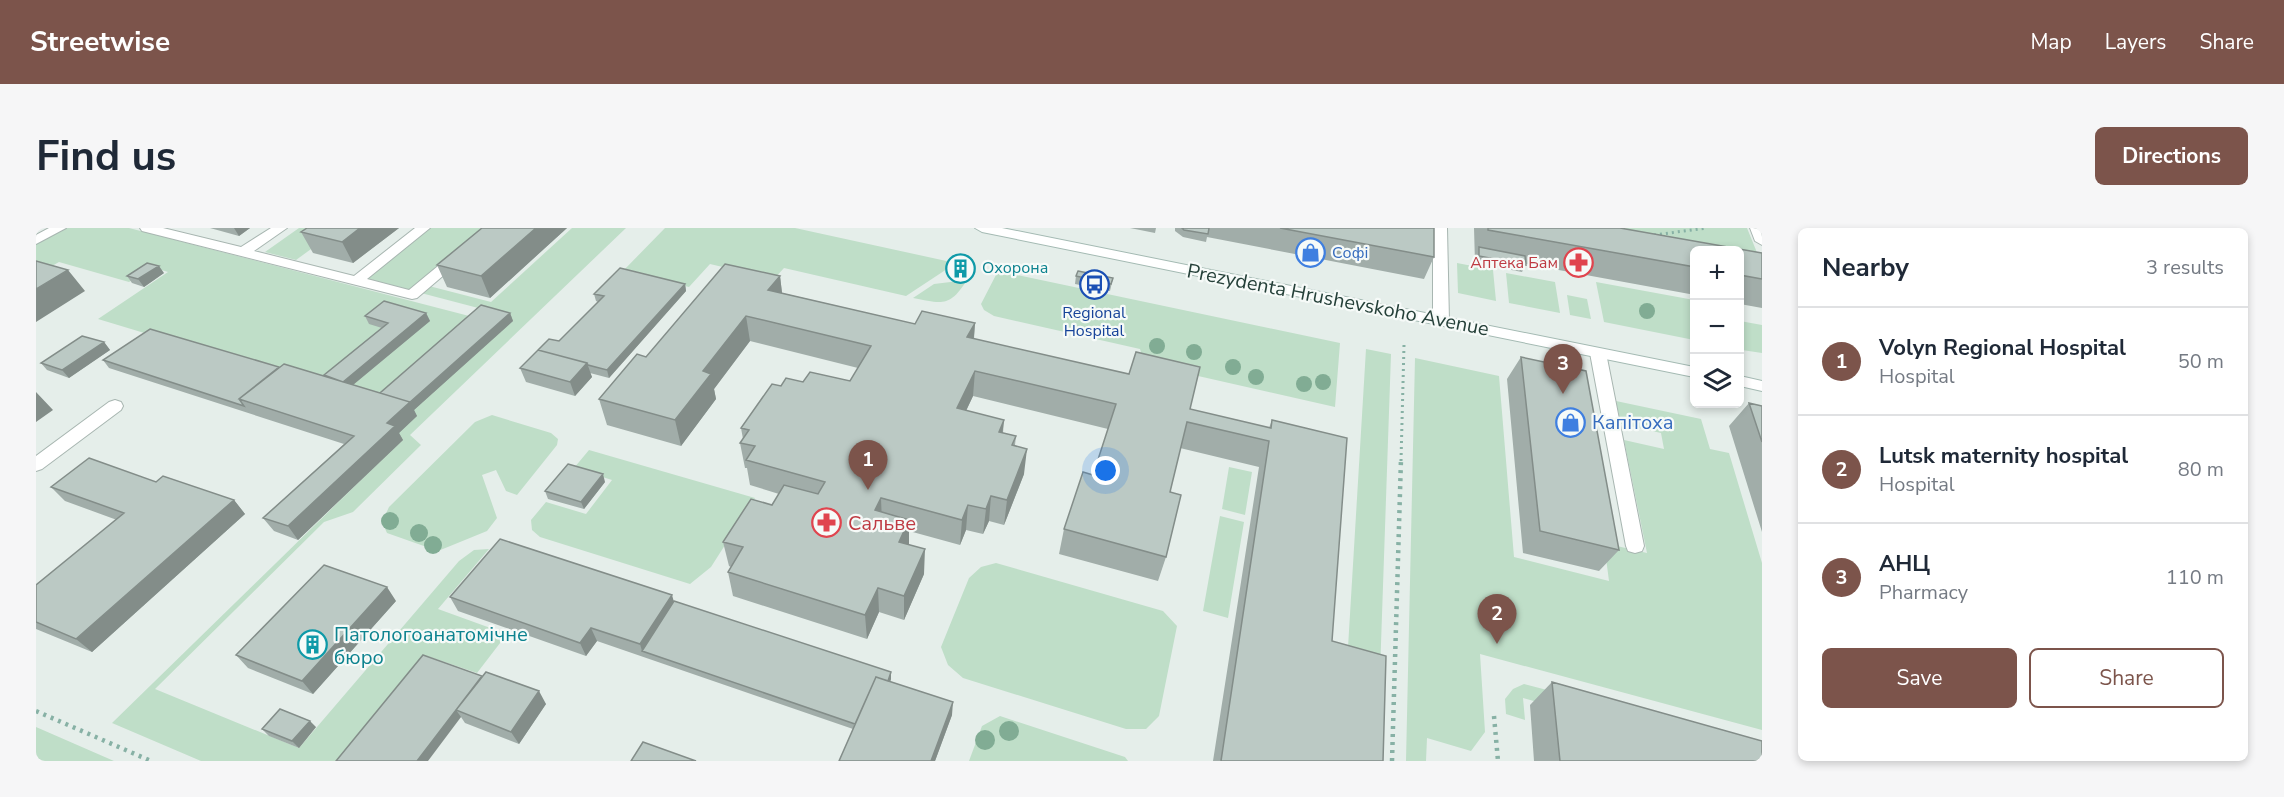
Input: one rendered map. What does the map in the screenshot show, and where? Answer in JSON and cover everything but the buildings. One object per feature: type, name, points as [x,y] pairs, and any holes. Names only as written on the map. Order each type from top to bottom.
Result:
[{"type":"street","points":[[36,240],[59,228]]},
{"type":"street","points":[[148,228],[412,295],[492,228]]},
{"type":"street","points":[[243,252],[280,228]]},
{"type":"street","points":[[356,281],[423,228]]},
{"type":"street","name":"Prezydenta Hrushevskoho Avenue","points":[[982,228],[1690,371]]},
{"type":"street","points":[[1757,228],[1762,240]]},
{"type":"street","points":[[1436,237],[1441,321]]},
{"type":"street","points":[[1598,353],[1635,546]]},
{"type":"street","points":[[1744,382],[1762,386]]},
{"type":"street","points":[[36,465],[115,406]]},
{"type":"path","points":[[1646,236],[1707,228]]},
{"type":"path","points":[[1392,761],[1404,345]]},
{"type":"path","points":[[36,711],[151,761]]},
{"type":"path","points":[[1494,716],[1498,761]]},
{"type":"green space","points":[[66,228],[129,228],[473,317],[482,309],[421,293],[429,286],[491,302],[572,228],[626,228],[410,435],[421,445],[353,512],[324,522],[155,689],[299,748],[459,561],[474,550],[489,549],[438,609],[507,634],[477,673],[427,656],[341,761],[201,761],[112,723],[402,440],[293,378],[98,319],[168,272],[152,267],[129,282],[59,262],[36,275],[36,244]]},
{"type":"green space","points":[[299,228],[340,228],[296,260],[265,252]]},
{"type":"green space","points":[[429,228],[486,228],[411,290],[365,278]]},
{"type":"green space","points":[[665,228],[795,228],[951,262],[947,269],[906,296],[784,268],[774,279],[710,264],[689,287],[623,271]]},
{"type":"green space","points":[[1581,228],[1747,228],[1760,260],[1744,252],[1744,246],[1711,246]]},
{"type":"green space","points":[[1457,263],[1493,270],[1496,301],[1458,293]]},
{"type":"green space","points":[[998,271],[1340,343],[1335,407],[1154,366],[1143,359],[1140,349],[994,316],[984,310],[981,304]]},
{"type":"green space","points":[[1506,273],[1555,282],[1560,313],[1509,303]]},
{"type":"green space","points":[[967,280],[956,295],[945,301],[932,302],[913,298],[934,284]]},
{"type":"green space","points":[[1596,282],[1690,299],[1690,339],[1604,322]]},
{"type":"green space","points":[[1567,295],[1587,299],[1591,319],[1570,315]]},
{"type":"green space","points":[[1744,322],[1762,325],[1762,353],[1744,350]]},
{"type":"green space","points":[[1366,349],[1391,354],[1380,673],[1347,664]]},
{"type":"green space","points":[[1415,358],[1499,376],[1514,557],[1609,581],[1604,543],[1647,553],[1624,440],[1664,449],[1661,433],[1621,424],[1616,401],[1701,419],[1710,449],[1729,453],[1762,563],[1762,730],[1480,654],[1485,732],[1471,751],[1427,738],[1426,761],[1406,761]]},
{"type":"green space","points":[[492,415],[551,433],[558,439],[557,445],[517,495],[506,491],[496,470],[482,475],[497,518],[487,531],[438,551],[387,533],[382,522],[389,507],[475,422]]},
{"type":"green space","points":[[589,450],[755,498],[711,567],[690,584],[540,537],[532,530],[531,520],[546,502],[586,514],[612,480],[574,468]]},
{"type":"green space","points":[[1229,467],[1252,472],[1245,515],[1222,509]]},
{"type":"green space","points":[[1220,516],[1244,522],[1228,618],[1203,611]]},
{"type":"green space","points":[[996,563],[1163,611],[1177,626],[1159,716],[1146,729],[1126,729],[963,678],[948,665],[941,647],[969,578],[981,567]]},
{"type":"green space","points":[[1524,684],[1696,729],[1700,748],[1523,698],[1525,720],[1506,714],[1505,699],[1513,689]]},
{"type":"green space","points":[[1000,716],[1125,757],[1128,761],[969,761],[982,726]]},
{"type":"green space","points":[[36,727],[114,761],[36,761]]},
{"type":"place","name":"Софі","points":[[1311,253]]},
{"type":"place","name":"Аптека Бам","points":[[1579,263]]},
{"type":"place","name":"Охорона","points":[[961,268]]},
{"type":"place","name":"Regional Hospital","points":[[1094,285]]},
{"type":"place","name":"АНЦ","points":[[1563,394]]},
{"type":"place","name":"Капітоха","points":[[1571,422]]},
{"type":"place","name":"Volyn Regional Hospital","points":[[868,490]]},
{"type":"place","name":"Сальве","points":[[827,523]]},
{"type":"place","name":"Lutsk maternity hospital","points":[[1497,644]]},
{"type":"place","name":"Патологоанатомічне бюро","points":[[313,645]]}]
